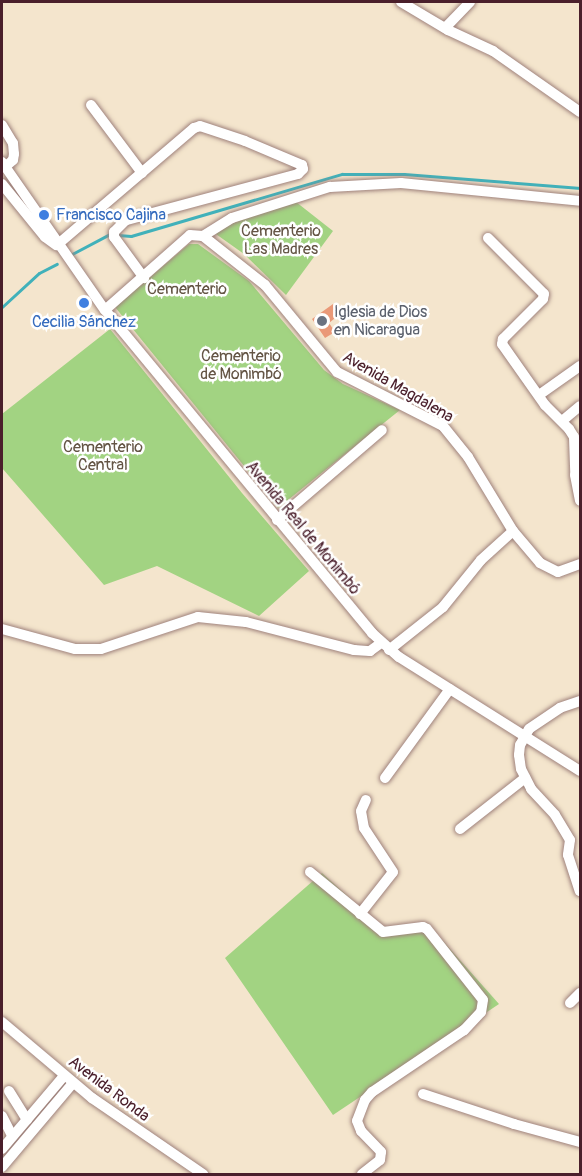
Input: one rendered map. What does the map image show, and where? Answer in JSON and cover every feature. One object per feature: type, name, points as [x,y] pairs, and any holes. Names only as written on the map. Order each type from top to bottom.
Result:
[{"type":"street","points":[[401,2],[445,28],[493,51],[580,112]]},
{"type":"street","points":[[445,28],[470,2]]},
{"type":"street","points":[[91,105],[142,173]]},
{"type":"street","points":[[2,125],[12,143],[14,154],[13,160],[3,164]]},
{"type":"street","points":[[57,245],[189,132],[200,126],[245,141],[289,161],[299,162],[303,169],[298,174],[126,220],[114,232],[114,237],[144,278]]},
{"type":"street","name":"Avenida Real de Monimbó","points":[[3,164],[51,232],[57,245],[105,310],[385,647],[580,771]]},
{"type":"street","points":[[105,310],[190,236],[202,236],[232,218],[330,187],[401,183],[580,201]]},
{"type":"street","name":"Avenida Real de Monimbó","points":[[2,184],[45,237],[57,245]]},
{"type":"street","name":"Avenida Magdalena","points":[[202,236],[265,285],[337,372],[443,426],[468,457],[513,531],[540,563],[558,572],[580,564]]},
{"type":"street","points":[[488,238],[544,294],[543,299],[502,344],[553,415],[562,421],[574,437],[576,484],[580,501]]},
{"type":"street","points":[[539,395],[580,366]]},
{"type":"street","points":[[562,421],[580,406]]},
{"type":"street","points":[[277,519],[382,430]]},
{"type":"street","points":[[2,629],[75,649],[101,649],[198,617],[246,622],[370,651],[385,647],[443,607],[481,560],[513,531]]},
{"type":"street","points":[[386,778],[450,689]]},
{"type":"street","points":[[580,701],[560,708],[524,735],[519,755],[525,778],[555,815],[570,840],[568,855],[580,891]]},
{"type":"street","points":[[460,829],[525,778]]},
{"type":"street","points":[[360,914],[393,872],[364,828],[361,811],[366,800]]},
{"type":"street","points":[[310,872],[383,932],[423,927],[427,929],[479,992],[483,1006],[481,1012],[464,1030],[372,1092],[364,1100],[357,1121],[361,1131],[381,1152],[380,1160],[362,1174]]},
{"type":"street","points":[[570,1003],[580,993]]},
{"type":"street","name":"Avenida Ronda","points":[[2,1022],[68,1080],[203,1174]]},
{"type":"street","points":[[2,1149],[27,1120],[68,1080]]},
{"type":"street","points":[[2,1167],[68,1080]]},
{"type":"street","points":[[9,1091],[27,1120]]},
{"type":"street","points":[[423,1094],[514,1124],[580,1142]]},
{"type":"street","points":[[2,1116],[12,1136]]},
{"type":"green space","name":"Cementerio Las Madres","points":[[291,198],[333,231],[286,295],[244,254],[213,232]]},
{"type":"green space","points":[[189,244],[198,244],[249,281],[324,370],[343,384],[400,410],[278,508],[115,307]]},
{"type":"green space","name":"Cementerio Central","points":[[110,329],[242,493],[309,571],[259,616],[157,566],[104,585],[2,468],[2,414]]},
{"type":"green space","points":[[322,873],[382,927],[427,923],[499,1004],[333,1115],[225,958]]},
{"type":"building","name":"Iglesia de Dios en Nicaragua","points":[[333,304],[340,314],[329,323],[335,332],[325,338],[312,319]]},
{"type":"waterway","points":[[118,235],[131,236],[342,174],[404,174],[580,188]]},
{"type":"waterway","points":[[72,254],[110,234]]},
{"type":"waterway","points":[[2,307],[39,273],[57,264]]},
{"type":"place","name":"Francisco Cajina","points":[[44,215]]},
{"type":"place","name":"Cecilia Sánchez","points":[[84,303]]},
{"type":"place","name":"Iglesia de Dios en Nicaragua","points":[[322,321]]},
{"type":"park label","name":"Cementerio","points":[[187,289]]},
{"type":"park label","name":"Cementerio de Monimbó","points":[[241,365]]}]
